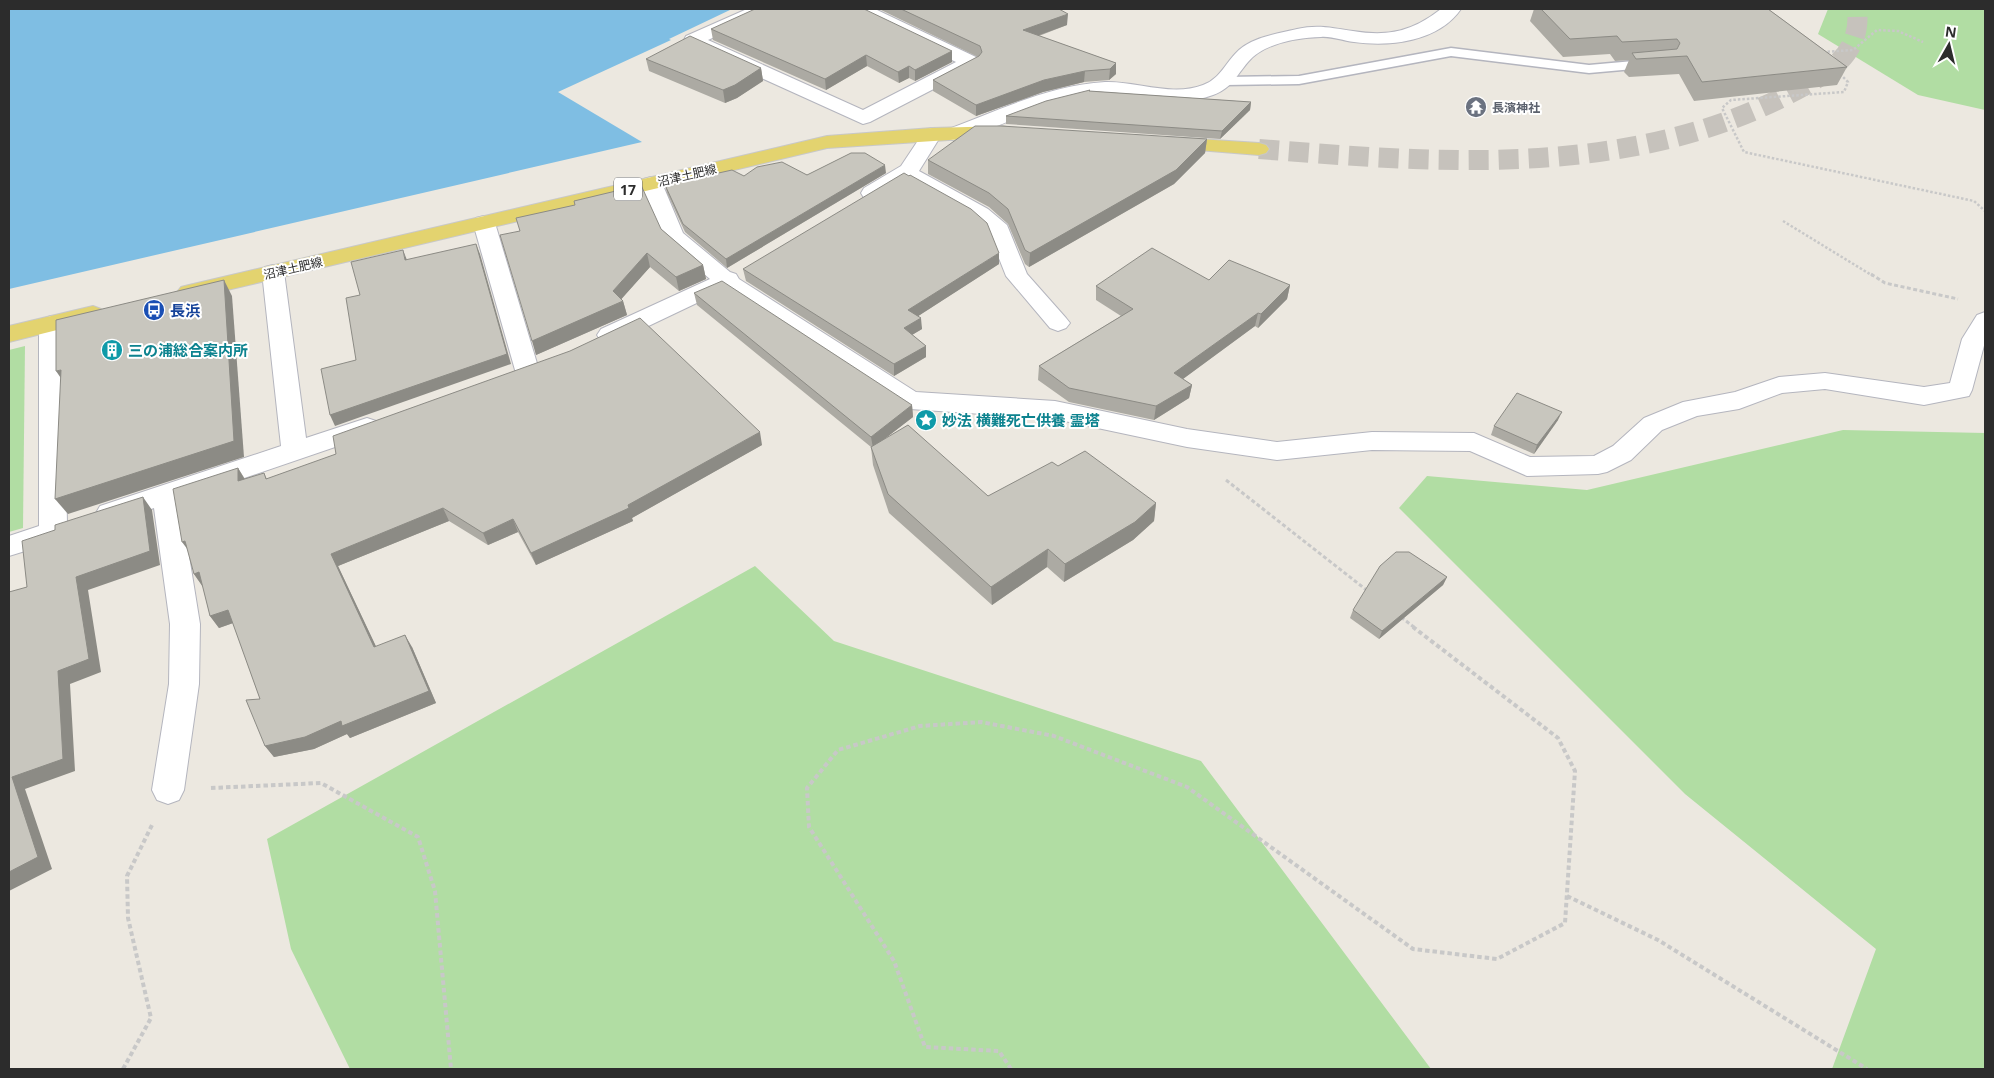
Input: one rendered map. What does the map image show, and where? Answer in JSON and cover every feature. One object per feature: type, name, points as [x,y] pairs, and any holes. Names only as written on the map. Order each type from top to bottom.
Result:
[{"type":"main road","name":"沼津土肥線","points":[[167,297],[827,142],[942,134],[1021,133]]},
{"type":"main road","points":[[1150,142],[1259,149]]},
{"type":"main road","points":[[9,334],[109,311]]},
{"type":"street","points":[[761,9],[693,40],[863,118]]},
{"type":"street","points":[[861,9],[970,62],[863,118]]},
{"type":"street","points":[[849,207],[909,170],[942,134],[1058,94],[1106,88],[1175,95],[1207,91],[1225,81],[1242,57],[1258,44],[1299,34],[1323,31],[1354,37],[1384,39],[1408,36],[1432,25],[1452,9]]},
{"type":"street","points":[[860,140],[863,118]]},
{"type":"street","points":[[906,172],[980,214],[999,230],[1016,276],[1058,323]]},
{"type":"street","points":[[651,183],[674,236],[725,280],[910,400],[1055,410],[1187,438],[1277,451],[1372,441],[1474,442],[1527,467],[1598,466],[1622,453],[1653,424],[1692,408],[1739,400],[1779,385],[1825,381],[1924,396],[1960,390],[1974,339],[1985,320]]},
{"type":"street","points":[[484,223],[527,370]]},
{"type":"street","points":[[591,343],[725,280],[750,266]]},
{"type":"street","points":[[272,272],[295,452]]},
{"type":"street","points":[[52,324],[53,532]]},
{"type":"street","points":[[9,546],[295,452],[388,419]]},
{"type":"street","points":[[166,494],[185,624],[184,684],[168,790]]},
{"type":"lane","points":[[1225,81],[1299,80],[1451,52],[1589,70],[1664,62]]},
{"type":"path","points":[[1814,53],[1853,50],[1877,30],[1898,31],[1923,42]]},
{"type":"path","points":[[1835,70],[1848,82],[1844,92],[1731,100],[1726,104],[1722,108],[1744,152],[1974,201],[1985,211]]},
{"type":"path","points":[[1783,220],[1885,283],[1967,302]]},
{"type":"path","points":[[1187,438],[1232,487],[1372,594]]},
{"type":"path","points":[[1011,1069],[999,1051],[925,1047],[894,961],[809,827],[807,788],[838,750],[920,726],[981,722],[1054,736],[1187,787],[1413,949],[1497,959],[1565,923],[1575,772],[1558,738],[1395,612]]},
{"type":"path","points":[[123,1069],[151,1018],[128,918],[127,876],[168,790],[321,784],[418,837],[435,891],[451,1069]]},
{"type":"path","points":[[1567,896],[1658,940],[1867,1069]]},
{"type":"green space","points":[[1828,9],[1985,9],[1985,110],[1918,95],[1818,34]]},
{"type":"green space","points":[[25,346],[23,528],[9,532],[9,350]]},
{"type":"green space","points":[[1843,430],[1985,433],[1985,1069],[1832,1069],[1876,949],[1685,794],[1399,508],[1427,476],[1587,490]]},
{"type":"green space","points":[[755,566],[834,641],[1201,761],[1431,1069],[350,1069],[291,949],[267,839]]},
{"type":"water","points":[[9,9],[732,9],[669,39],[671,40],[558,92],[642,142],[9,289]]},
{"type":"building","points":[[755,9],[864,9],[952,51],[915,70],[909,66],[898,72],[866,55],[825,79],[711,29]]},
{"type":"building","points":[[901,9],[1059,9],[1068,14],[1023,30],[1116,63],[1110,69],[1085,71],[1044,80],[976,105],[933,80],[979,56],[982,52],[980,46]]},
{"type":"building","points":[[1541,9],[1768,9],[1847,67],[1702,82],[1687,56],[1636,59],[1632,53],[1677,49],[1680,43],[1677,39],[1622,42],[1617,36],[1570,39]]},
{"type":"building","points":[[690,36],[761,68],[735,85],[723,90],[646,59]]},
{"type":"building","points":[[1090,90],[1251,102],[1222,131],[1006,116],[1046,101]]},
{"type":"building","points":[[975,126],[1207,139],[1176,170],[1030,253],[1025,250],[1008,209],[989,193],[928,160]]},
{"type":"building","points":[[851,153],[865,153],[885,165],[726,259],[683,224],[665,185],[732,170],[744,176],[757,167],[782,162],[807,175]]},
{"type":"building","points":[[904,173],[971,209],[987,223],[999,253],[908,310],[921,318],[904,328],[926,346],[894,364],[743,269]]},
{"type":"building","points":[[641,185],[661,229],[703,265],[676,277],[647,253],[613,291],[623,301],[532,341],[500,235],[520,231],[516,218],[575,205],[574,201]]},
{"type":"building","points":[[476,244],[507,354],[330,415],[321,369],[356,360],[346,298],[360,295],[351,262],[403,250],[405,260]]},
{"type":"building","points":[[1152,248],[1209,280],[1229,260],[1290,285],[1261,314],[1258,313],[1174,373],[1192,385],[1156,406],[1069,388],[1039,366],[1133,309],[1096,286]]},
{"type":"building","points":[[224,280],[234,441],[55,499],[61,370],[56,371],[56,320]]},
{"type":"building","points":[[722,281],[912,405],[871,437],[694,293]]},
{"type":"building","points":[[640,318],[760,432],[628,505],[629,508],[531,553],[513,519],[483,533],[443,508],[331,554],[374,647],[405,635],[429,691],[342,726],[341,721],[305,737],[265,746],[246,700],[260,699],[228,610],[210,616],[199,572],[194,574],[185,541],[182,542],[173,489],[238,468],[238,481],[264,473],[266,479],[336,454],[333,436],[570,351]]},
{"type":"building","points":[[1517,393],[1562,412],[1537,445],[1494,426]]},
{"type":"building","points":[[908,425],[988,496],[1052,462],[1058,466],[1085,451],[1156,503],[1135,522],[1065,564],[1048,549],[991,587],[888,494],[871,447]]},
{"type":"building","points":[[143,497],[150,551],[76,577],[89,659],[58,671],[63,759],[12,777],[38,857],[9,872],[9,592],[27,587],[22,541],[55,530],[55,525]]},
{"type":"building","points":[[1396,552],[1409,552],[1447,577],[1382,631],[1353,610],[1380,566]]},
{"type":"tunnel","points":[[1259,149],[1395,158],[1463,160],[1532,158],[1599,152],[1666,140],[1730,120],[1793,92],[1819,77],[1840,60],[1848,50],[1854,38],[1857,25],[1857,9]]},
{"type":"place","name":"長濱神社","points":[[1476,107]]},
{"type":"place","name":"長浜","points":[[154,310]]},
{"type":"place","name":"三の浦総合案内所","points":[[112,350]]},
{"type":"place","name":"妙法 横難死亡供養 霊塔","points":[[926,420]]}]
